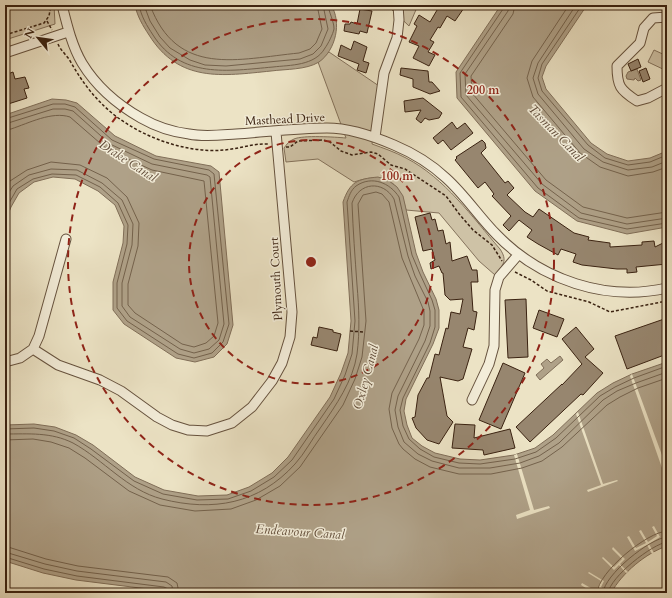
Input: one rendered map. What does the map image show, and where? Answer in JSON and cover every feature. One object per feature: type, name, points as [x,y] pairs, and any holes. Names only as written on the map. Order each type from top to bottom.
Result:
[{"type":"street","name":"Masthead Drive","points":[[62,5],[68,32],[82,63],[99,85],[120,104],[141,118],[160,127],[187,134],[208,136],[328,128],[356,132],[375,138],[414,155],[434,168],[447,179],[497,236],[518,255],[541,269],[569,282],[597,290],[652,292],[667,288]]},
{"type":"street","points":[[375,138],[384,73],[397,38],[399,20],[398,5]]},
{"type":"street","points":[[667,17],[653,18],[644,28],[640,43],[617,66],[617,82],[624,93],[637,101],[648,98],[667,88]]},
{"type":"street","points":[[5,53],[68,32]]},
{"type":"street","name":"Plymouth Court","points":[[33,349],[58,365],[100,380],[121,391],[157,418],[188,430],[207,431],[232,423],[252,407],[272,381],[282,362],[290,337],[292,312],[276,132]]},
{"type":"street","points":[[5,362],[20,358],[33,349],[39,336],[66,239]]},
{"type":"street","points":[[472,400],[489,364],[494,346],[495,290],[499,277],[518,255]]},
{"type":"path","points":[[5,36],[47,21],[50,16],[51,5]]},
{"type":"path","points":[[47,21],[59,47],[64,52],[76,73],[101,104],[124,122],[142,132],[180,147],[224,150],[241,146],[268,143],[278,148],[290,147],[298,142],[323,140],[330,142],[341,151],[352,155],[371,152],[378,154],[391,165],[405,169],[446,196],[473,230],[492,245],[506,268],[532,280],[547,291],[589,302],[610,312],[667,301]]},
{"type":"path","points":[[350,331],[363,332]]},
{"type":"shaded area","points":[[12,5],[54,5],[55,24],[5,40],[5,11]]},
{"type":"shaded area","points":[[387,5],[418,5],[409,26]]},
{"type":"shaded area","points":[[654,50],[667,56],[667,71],[648,62]]},
{"type":"shaded area","points":[[329,52],[379,86],[372,144],[398,154],[420,166],[457,199],[500,249],[504,257],[504,263],[495,275],[479,261],[439,213],[406,210],[399,191],[389,181],[382,178],[374,178],[354,182],[318,159],[286,162],[284,148],[294,139],[312,137],[346,138],[318,62]]},
{"type":"water","points":[[135,5],[331,5],[336,19],[336,35],[330,50],[325,57],[314,65],[296,69],[235,74],[203,73],[188,69],[174,62],[161,51],[142,24]]},
{"type":"water","name":"Tasman Canal","points":[[501,5],[587,5],[546,66],[542,77],[546,89],[591,143],[607,154],[628,161],[650,158],[667,151],[667,227],[627,234],[577,221],[535,191],[457,98],[456,72]]},
{"type":"water","points":[[637,69],[641,80],[638,81],[635,78],[634,80],[627,79],[626,76],[628,72]]},
{"type":"water","name":"Drake Canal","points":[[52,99],[66,100],[77,103],[115,136],[156,156],[211,166],[219,172],[233,325],[227,344],[214,357],[195,362],[176,358],[124,324],[113,310],[113,282],[123,243],[124,226],[115,205],[98,191],[75,179],[53,177],[34,182],[19,193],[5,222],[5,115]]},
{"type":"water","points":[[378,177],[389,181],[397,187],[403,196],[416,253],[436,299],[439,310],[439,328],[433,344],[406,399],[404,411],[412,438],[422,446],[435,453],[460,459],[480,460],[514,455],[535,448],[553,435],[597,393],[613,383],[632,374],[667,362],[667,546],[651,553],[635,565],[621,578],[611,593],[180,593],[76,580],[43,573],[5,561],[5,425],[34,424],[55,427],[76,435],[93,445],[135,477],[164,490],[198,496],[227,495],[249,487],[272,473],[288,457],[330,397],[348,353],[351,321],[343,202],[348,190],[355,183],[365,179]]},
{"type":"water","points":[[560,356],[563,360],[540,380],[536,375],[544,368],[541,364],[547,359],[551,363]]},
{"type":"pier","points":[[632,374],[666,466],[662,468],[630,376]]},
{"type":"pier","points":[[578,412],[603,484],[618,481],[588,492],[587,490],[601,485],[576,414]]},
{"type":"pier","points":[[517,454],[534,510],[549,506],[550,508],[517,519],[516,515],[530,510],[514,455]]},
{"type":"pier","points":[[654,526],[660,537],[649,544],[654,553],[652,554],[647,545],[635,551],[627,537],[629,536],[636,548],[646,543],[639,531],[641,530],[648,542],[657,536],[652,527]]},
{"type":"pier","points":[[613,547],[625,559],[620,564],[628,572],[626,573],[619,565],[614,570],[602,558],[603,557],[614,567],[622,559],[612,549]]},
{"type":"pier","points":[[589,572],[604,581],[601,587],[611,593],[608,593],[600,588],[597,593],[594,593],[581,585],[582,583],[596,591],[601,581],[588,573]]},
{"type":"building","points":[[440,5],[466,5],[455,21],[447,16],[440,28],[438,27],[430,40],[434,42],[428,52],[435,55],[429,66],[413,58],[419,46],[409,42],[417,26],[414,24],[419,15],[430,22]]},
{"type":"building","points":[[360,9],[372,11],[367,33],[360,31],[359,34],[344,31],[345,24],[350,24],[351,22],[357,24]]},
{"type":"building","points":[[354,41],[367,47],[363,61],[369,63],[366,73],[357,70],[359,64],[338,56],[341,45],[351,50]]},
{"type":"building","points":[[638,59],[641,67],[631,71],[628,64]]},
{"type":"building","points":[[401,68],[428,71],[429,82],[432,82],[440,91],[430,94],[413,87],[413,79],[400,75]]},
{"type":"building","points":[[646,68],[650,79],[643,82],[639,71]]},
{"type":"building","points":[[13,72],[15,79],[25,77],[29,88],[24,89],[27,98],[5,105],[5,93],[8,91],[5,75]]},
{"type":"building","points":[[423,98],[442,113],[439,118],[429,120],[425,118],[421,123],[416,119],[421,110],[405,112],[404,101]]},
{"type":"building","points":[[452,122],[457,129],[465,123],[473,133],[451,150],[443,140],[438,144],[433,138]]},
{"type":"building","points":[[482,140],[485,143],[486,148],[481,153],[505,183],[508,181],[514,188],[507,195],[525,212],[533,217],[539,209],[574,233],[589,237],[588,240],[610,243],[610,247],[642,245],[642,242],[654,241],[655,247],[667,241],[667,264],[636,267],[637,272],[627,273],[627,269],[582,265],[573,262],[576,254],[561,249],[558,255],[527,237],[532,230],[519,220],[509,231],[503,225],[511,216],[492,196],[494,194],[485,182],[478,188],[455,160],[457,158],[456,157]]},
{"type":"building","points":[[430,213],[432,220],[435,219],[438,231],[443,230],[446,244],[450,242],[452,261],[467,256],[472,270],[477,270],[478,282],[471,282],[473,311],[477,312],[474,330],[468,328],[463,347],[472,349],[463,379],[458,381],[440,377],[447,416],[453,422],[439,444],[427,440],[416,428],[412,418],[415,417],[418,395],[427,378],[429,378],[435,354],[439,355],[446,328],[448,329],[451,312],[460,314],[463,299],[450,300],[445,295],[443,273],[439,266],[431,269],[430,263],[435,260],[432,249],[423,251],[415,217]]},
{"type":"building","points":[[526,299],[528,357],[508,358],[505,300]]},
{"type":"building","points":[[539,310],[564,319],[557,337],[533,328]]},
{"type":"building","points":[[667,318],[667,354],[627,369],[615,336]]},
{"type":"building","points":[[319,327],[333,330],[333,332],[341,334],[337,351],[311,345],[313,337],[317,338]]},
{"type":"building","points":[[576,327],[594,349],[585,357],[603,373],[583,395],[581,394],[530,442],[516,427],[562,385],[582,364],[562,339]]},
{"type":"building","points":[[503,363],[525,373],[501,429],[479,420]]},
{"type":"building","points":[[455,424],[475,425],[474,438],[510,429],[515,448],[484,455],[483,450],[452,448]]},
{"type":"water label","name":"Oxley Canal","points":[[366,377]]},
{"type":"water label","name":"Endeavour Canal","points":[[300,532]]}]
